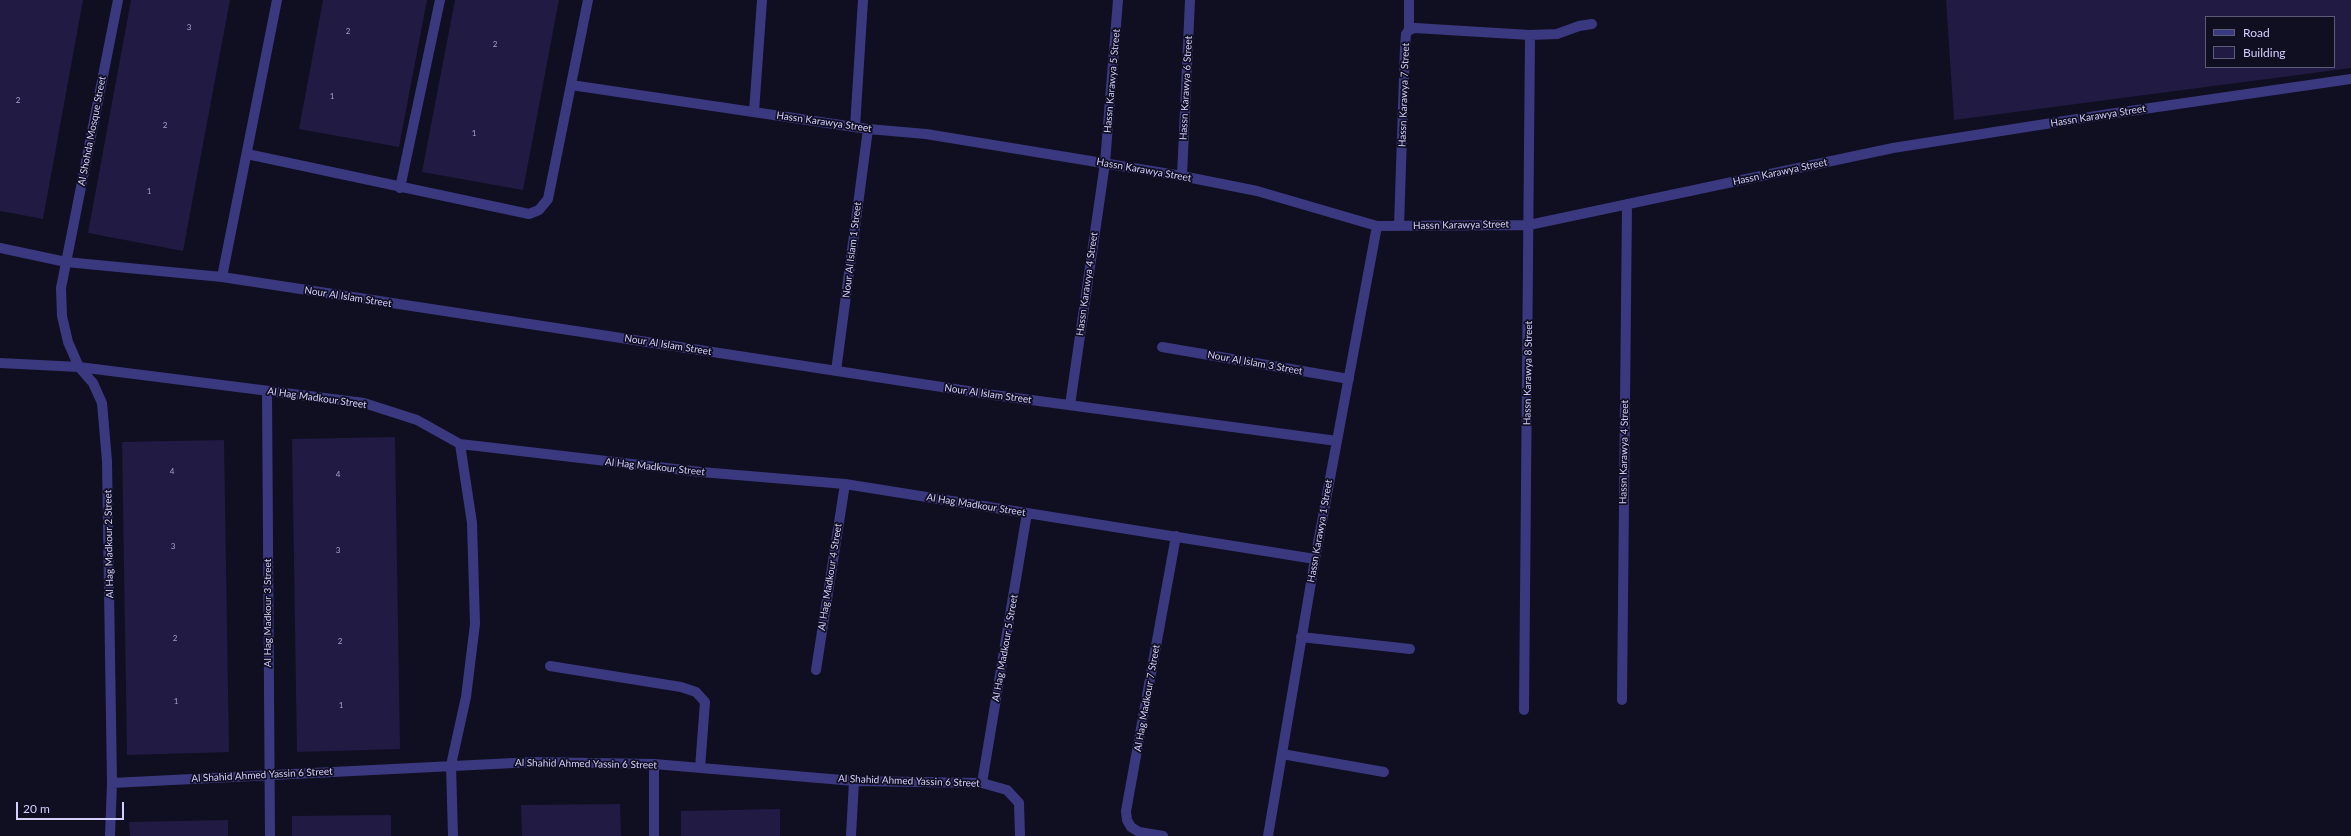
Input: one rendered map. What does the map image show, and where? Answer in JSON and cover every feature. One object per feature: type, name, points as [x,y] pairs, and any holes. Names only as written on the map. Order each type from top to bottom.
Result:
[{"type":"street","name":"Al Shohda Mosque Street","points":[[66,262],[118,0]]},
{"type":"street","points":[[222,277],[277,0]]},
{"type":"street","points":[[400,188],[440,0]]},
{"type":"street","points":[[247,154],[400,188],[529,214],[539,210],[548,199],[588,0]]},
{"type":"street","points":[[754,112],[762,0]]},
{"type":"street","points":[[855,127],[863,0]]},
{"type":"street","name":"Hassn Karawya 5 Street","points":[[1105,163],[1118,0]]},
{"type":"street","name":"Hassn Karawya 6 Street","points":[[1182,176],[1190,0]]},
{"type":"street","points":[[1409,0],[1409,30]]},
{"type":"street","name":"Hassn Karawya 7 Street","points":[[1399,226],[1405,47],[1406,34],[1409,30],[1415,28],[1530,35],[1557,34],[1579,26],[1592,24]]},
{"type":"street","name":"Hassn Karawya 8 Street","points":[[1524,710],[1530,35]]},
{"type":"street","name":"Hassn Karawya Street","points":[[571,85],[868,129],[926,134],[1182,176],[1257,191],[1377,226],[1399,226],[1529,225],[1893,148],[2109,114],[2351,79]]},
{"type":"street","name":"Nour Al Islam 1 Street","points":[[836,371],[868,129]]},
{"type":"street","name":"Hassn Karawya 4 Street","points":[[1070,405],[1105,163]]},
{"type":"street","name":"Hassn Karawya 4 Street","points":[[1622,700],[1627,204]]},
{"type":"street","name":"Hassn Karawya 1 Street","points":[[1268,836],[1301,637],[1377,226]]},
{"type":"street","name":"Nour Al Islam Street","points":[[0,248],[66,262],[222,277],[836,371],[1070,405],[1337,441]]},
{"type":"street","name":"Al Hag Madkour 2 Street","points":[[66,262],[61,288],[62,316],[68,342],[79,367],[93,383],[102,403],[107,461],[112,783],[110,836]]},
{"type":"street","name":"Nour Al Islam 3 Street","points":[[1162,347],[1349,379]]},
{"type":"street","name":"Al Hag Madkour Street","points":[[0,363],[79,367],[364,403],[416,420],[460,444],[701,472],[845,484],[1315,559]]},
{"type":"street","name":"Al Hag Madkour 3 Street","points":[[267,391],[270,836]]},
{"type":"street","points":[[453,836],[451,765],[466,697],[476,624],[472,524],[460,444]]},
{"type":"street","name":"Al Hag Madkour 4 Street","points":[[816,670],[845,484]]},
{"type":"street","name":"Al Hag Madkour 5 Street","points":[[982,782],[1027,513]]},
{"type":"street","name":"Al Hag Madkour 7 Street","points":[[1163,836],[1139,832],[1132,827],[1127,820],[1126,811],[1176,536]]},
{"type":"street","points":[[1301,637],[1410,649]]},
{"type":"street","points":[[550,666],[681,687],[696,692],[705,702],[700,768]]},
{"type":"street","points":[[1282,754],[1384,772]]},
{"type":"street","name":"Al Shahid Ahmed Yassin 6 Street","points":[[112,783],[534,762],[654,764],[854,781],[982,782],[1007,790],[1019,803],[1020,836]]},
{"type":"street","points":[[654,764],[654,836]]},
{"type":"street","points":[[851,836],[854,781]]},
{"type":"building","points":[[0,0],[83,0],[43,219],[0,211]]},
{"type":"building","points":[[131,0],[230,0],[183,251],[88,233]]},
{"type":"building","points":[[323,0],[427,0],[399,147],[299,129]]},
{"type":"building","points":[[455,0],[559,0],[523,190],[422,172]]},
{"type":"building","points":[[1946,0],[2351,0],[2351,68],[1954,120]]},
{"type":"building","points":[[395,437],[400,749],[297,752],[292,439]]},
{"type":"building","points":[[224,440],[229,752],[127,755],[122,442]]},
{"type":"building","points":[[620,804],[621,836],[522,836],[521,805]]},
{"type":"building","points":[[780,809],[780,836],[681,836],[681,811]]},
{"type":"building","points":[[391,815],[391,836],[292,836],[292,816]]},
{"type":"building","points":[[228,820],[228,836],[130,836],[129,822]]}]
